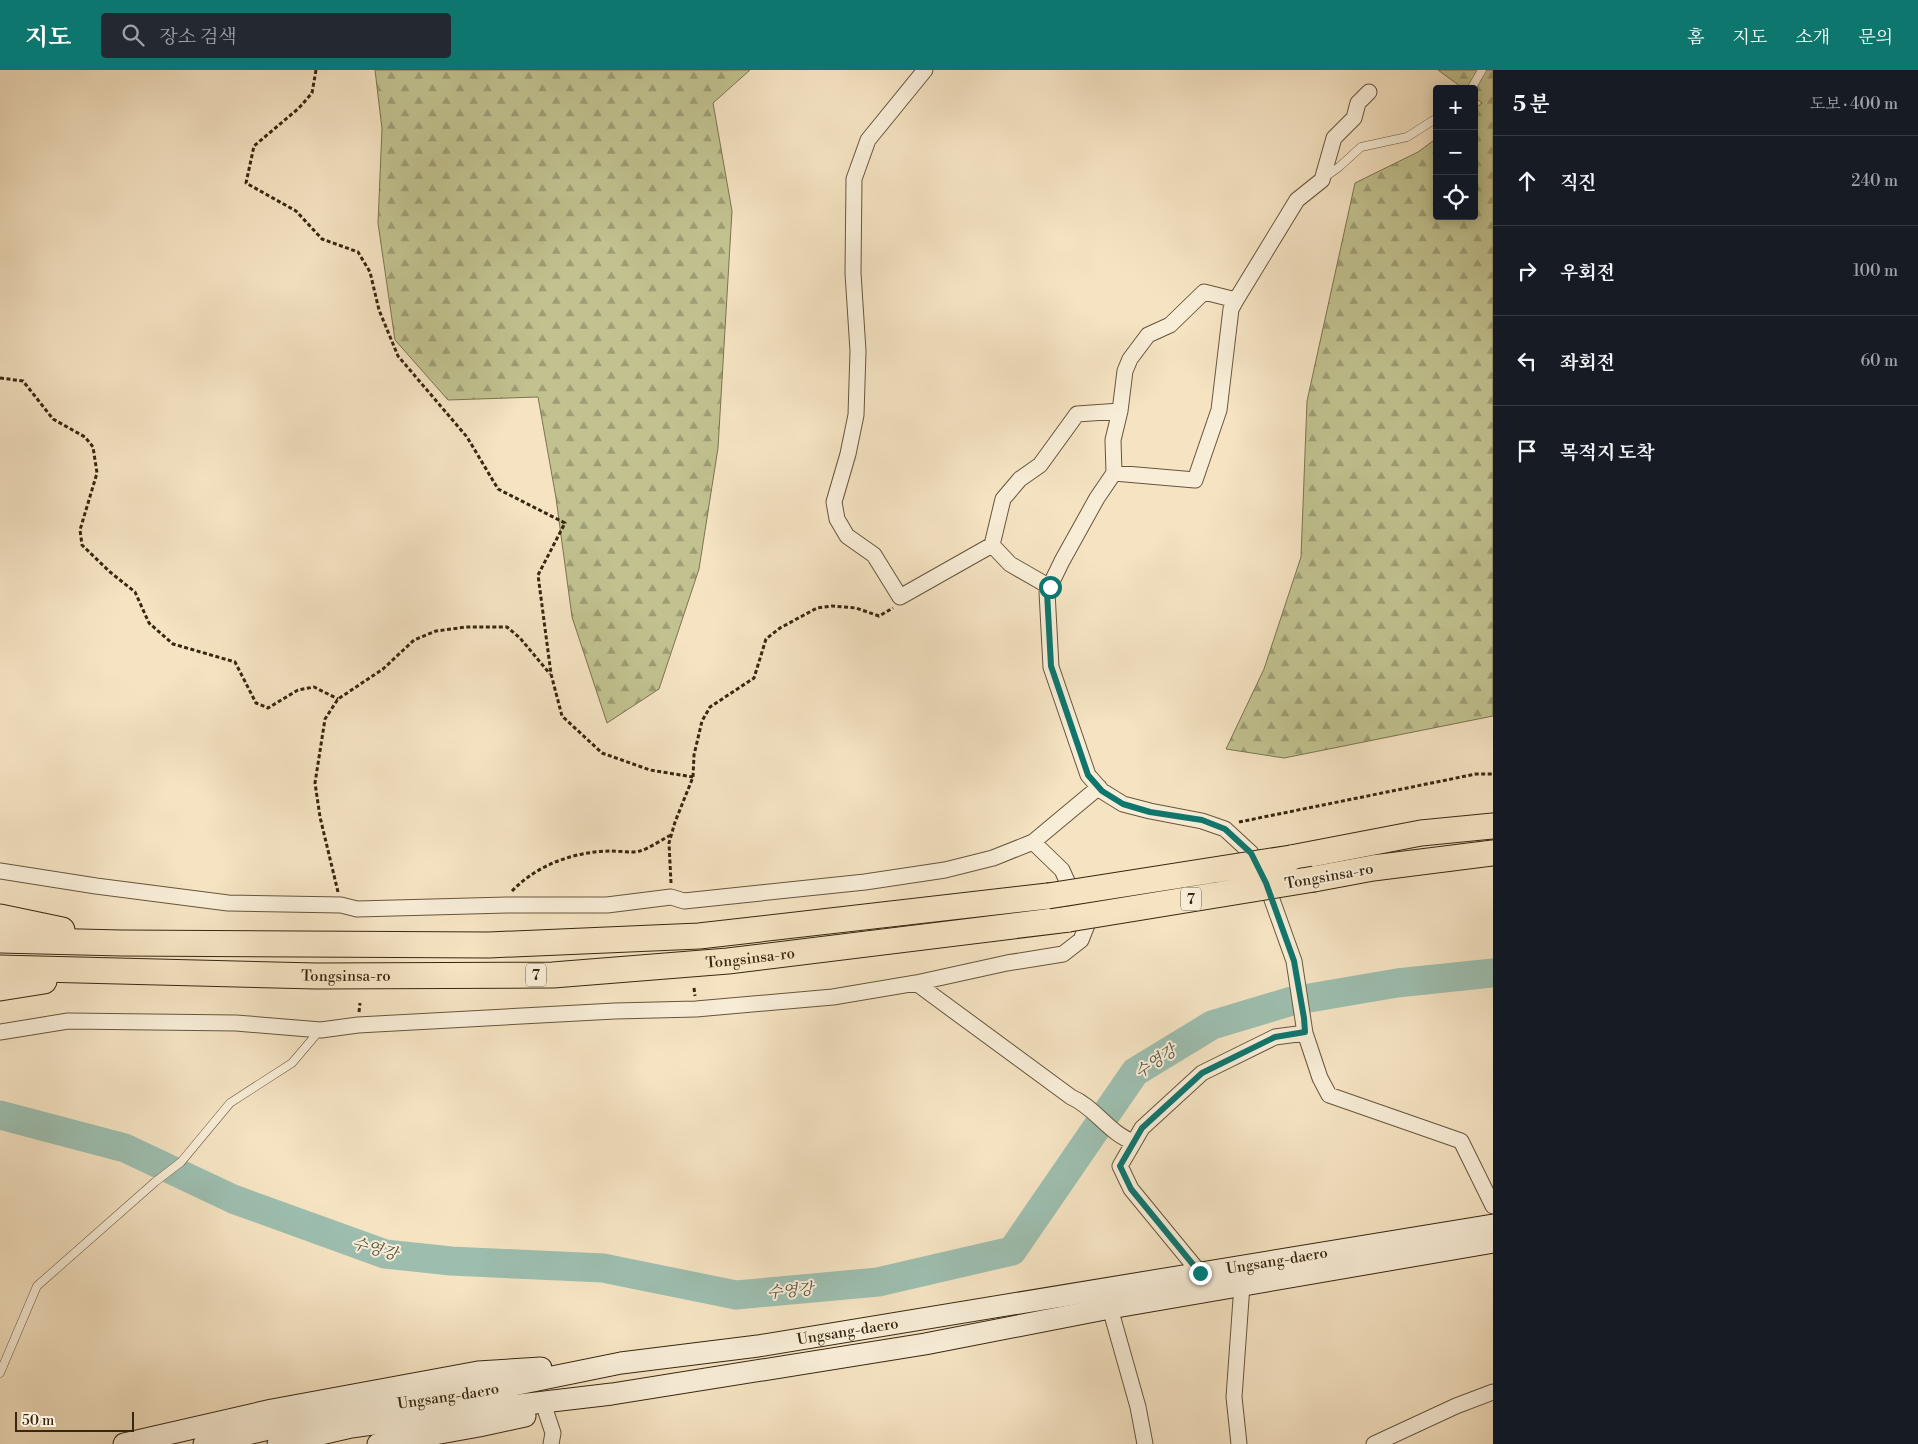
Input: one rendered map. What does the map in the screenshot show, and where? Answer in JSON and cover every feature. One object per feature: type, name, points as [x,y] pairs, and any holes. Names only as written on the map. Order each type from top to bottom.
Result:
[{"type":"highway","name":"Tongsinsa-ro","points":[[0,940],[479,946],[699,936],[1048,896],[1291,858],[1421,833],[1493,826]]},
{"type":"highway","name":"Tongsinsa-ro","points":[[0,968],[316,976],[553,975],[728,961],[1069,919],[1373,868],[1493,853]]},
{"type":"highway","points":[[0,917],[121,943]]},
{"type":"highway","points":[[0,988],[107,970]]},
{"type":"main road","name":"Ungsang-daero","points":[[278,1444],[351,1427],[612,1394],[925,1344],[1110,1308],[1240,1276],[1493,1226]]},
{"type":"main road","name":"Ungsang-daero","points":[[204,1444],[347,1411],[479,1392],[621,1363],[758,1346],[1200,1273],[1240,1276],[1493,1242]]},
{"type":"main road","points":[[124,1444],[272,1410],[478,1372],[621,1363]]},
{"type":"main road","points":[[378,1444],[546,1412],[612,1394]]},
{"type":"street","points":[[925,70],[868,140],[854,179],[853,273],[858,351],[856,414],[848,454],[834,502],[838,519],[847,536],[874,555],[900,597],[992,545],[1003,499],[1020,479],[1040,465],[1077,414],[1120,411]]},
{"type":"street","points":[[1114,473],[1195,480],[1219,410],[1231,309],[1297,200],[1322,180],[1334,138],[1354,118],[1358,103],[1369,92]]},
{"type":"street","points":[[1236,300],[1204,292],[1170,325],[1148,335],[1130,359],[1125,371],[1120,411],[1113,440],[1114,473],[1097,498],[1047,592],[1051,666],[1088,775],[1102,791],[1123,804],[1150,812],[1202,820],[1225,829],[1251,853],[1266,883],[1294,961],[1304,1025],[1320,1078],[1329,1095],[1461,1141],[1493,1206]]},
{"type":"street","points":[[992,545],[1010,564],[1050,587]]},
{"type":"street","points":[[0,871],[96,886],[228,903],[341,905],[357,909],[507,905],[607,905],[671,897],[684,901],[865,882],[945,870],[993,858],[1033,842],[1099,787]]},
{"type":"street","points":[[0,1032],[68,1021],[236,1023],[321,1030],[358,1025],[605,1011],[696,1010],[833,997],[916,983],[1007,962],[1063,954],[1082,940],[1087,925],[1062,870],[1033,842]]},
{"type":"street","points":[[916,983],[1071,1097],[1081,1101],[1129,1141]]},
{"type":"street","points":[[1200,1273],[1131,1189],[1120,1166],[1129,1141],[1202,1073],[1304,1025]]},
{"type":"street","points":[[1239,1444],[1234,1397],[1240,1276]]},
{"type":"street","points":[[1110,1308],[1138,1407],[1145,1444]]},
{"type":"street","points":[[1374,1444],[1456,1406],[1493,1392]]},
{"type":"street","points":[[546,1412],[553,1433],[551,1444]]},
{"type":"lane","points":[[1473,85],[1482,70]]},
{"type":"lane","points":[[1322,180],[1340,167],[1361,147],[1407,137],[1433,121]]},
{"type":"lane","points":[[0,1373],[38,1286],[155,1182],[181,1162],[230,1103],[292,1064],[321,1030]]},
{"type":"path","points":[[316,70],[312,93],[299,108],[254,146],[246,183],[296,211],[322,239],[358,252],[370,272],[379,310],[398,356],[467,437],[498,489],[565,524],[538,575],[550,674],[562,716],[602,753],[650,770],[693,778]]},
{"type":"path","points":[[0,378],[23,381],[53,419],[85,437],[93,447],[97,473],[80,530],[82,545],[110,572],[135,592],[150,624],[172,644],[235,662],[256,703],[268,708],[298,690],[314,687],[338,699]]},
{"type":"path","points":[[671,897],[669,843],[693,778],[694,756],[702,720],[710,707],[754,678],[766,639],[780,628],[817,608],[832,606],[856,608],[879,616],[891,610],[900,597]]},
{"type":"path","points":[[341,905],[320,817],[315,783],[325,719],[338,699],[383,669],[414,640],[436,630],[466,627],[507,627],[520,638],[550,674]]},
{"type":"path","points":[[1225,829],[1238,822],[1476,774],[1493,774]]},
{"type":"path","points":[[507,905],[510,894],[524,879],[554,862],[578,854],[608,851],[639,851],[672,835]]},
{"type":"green space","points":[[375,70],[750,70],[713,103],[732,211],[718,448],[699,569],[659,689],[607,723],[572,617],[556,498],[538,397],[448,400],[395,340],[378,223],[382,129]]},
{"type":"green space","points":[[1438,70],[1493,70],[1493,716],[1284,758],[1226,749],[1264,669],[1301,557],[1307,401],[1355,183],[1418,152],[1433,141],[1433,220],[1478,220],[1478,106],[1482,103],[1478,100],[1478,85],[1459,85]]},
{"type":"waterway","name":"수영강","points":[[0,1115],[125,1148],[233,1199],[385,1254],[451,1261],[603,1268],[736,1295],[878,1282],[1012,1251],[1135,1072],[1212,1025],[1292,1001],[1397,983],[1493,973]]},
{"type":"route","points":[[1050,587],[1047,592],[1051,666],[1088,775],[1102,791],[1123,804],[1150,812],[1202,820],[1225,829],[1251,853],[1266,883],[1294,961],[1305,1032],[1275,1037],[1202,1073],[1142,1128],[1120,1166],[1131,1189],[1200,1273]]}]
